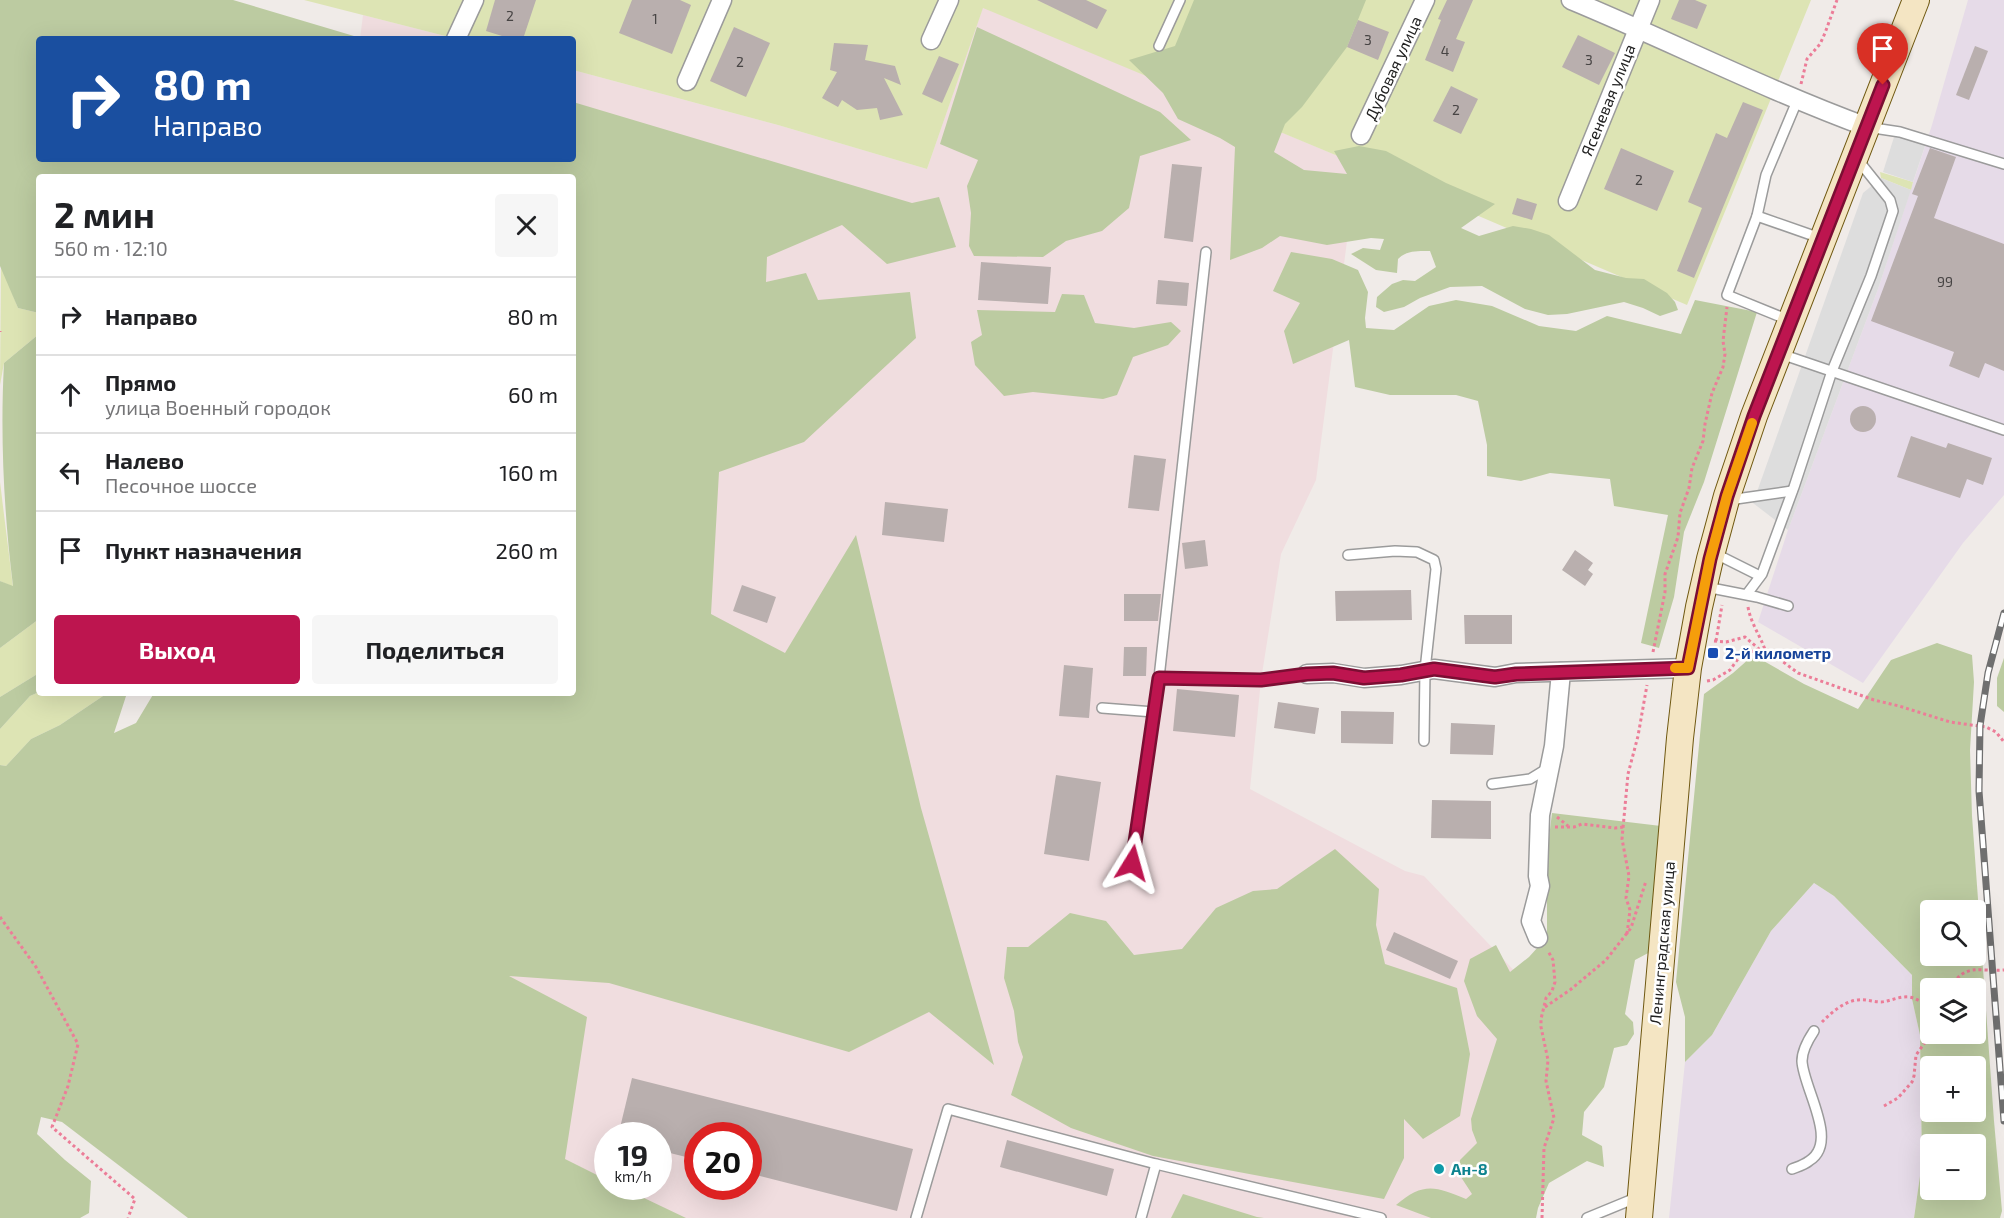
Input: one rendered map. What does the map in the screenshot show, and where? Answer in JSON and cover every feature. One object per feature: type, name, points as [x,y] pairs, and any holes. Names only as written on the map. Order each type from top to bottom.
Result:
[{"type":"main road","name":"Ленинградская улица","points":[[1640,1207],[1668,863],[1695,675],[1714,588],[1712,552],[1726,500],[1754,416],[1916,0]]},
{"type":"street","points":[[457,36],[474,0]]},
{"type":"street","points":[[687,81],[722,0]]},
{"type":"street","points":[[931,40],[949,0]]},
{"type":"street","name":"Дубовая улица","points":[[1361,135],[1425,0]]},
{"type":"street","points":[[1571,0],[1797,101],[1867,127]]},
{"type":"street","name":"Ясеневая улица","points":[[1568,201],[1650,0]]},
{"type":"street","points":[[1307,674],[1333,673],[1364,678],[1443,669],[1466,675],[1495,677],[1516,674],[1649,669],[1695,675]]},
{"type":"street","points":[[1538,938],[1531,921],[1540,886],[1538,876],[1539,828],[1557,721],[1561,672]]},
{"type":"lane","points":[[1159,46],[1180,0]]},
{"type":"lane","points":[[1791,321],[1727,295],[1757,216],[1766,175],[1797,101]]},
{"type":"lane","points":[[1867,127],[1900,132],[2004,164]]},
{"type":"lane","points":[[1747,594],[1760,576],[1792,491],[1832,371],[1871,276],[1893,211],[1890,200],[1855,157]]},
{"type":"lane","points":[[1757,216],[1822,238]]},
{"type":"lane","points":[[1132,863],[1159,678],[1206,252]]},
{"type":"lane","points":[[1778,354],[2004,430]]},
{"type":"lane","points":[[1726,500],[1792,491]]},
{"type":"lane","points":[[1348,555],[1395,551],[1417,552],[1434,560],[1437,569],[1425,670],[1424,741]]},
{"type":"lane","points":[[1712,552],[1760,576]]},
{"type":"lane","points":[[1714,588],[1747,594],[1788,606]]},
{"type":"lane","points":[[1159,678],[1261,680],[1307,674]]},
{"type":"lane","points":[[1102,708],[1154,712]]},
{"type":"lane","points":[[1492,784],[1530,779],[1550,767]]},
{"type":"lane","points":[[1792,1169],[1811,1161],[1820,1148],[1821,1134],[1818,1119],[1802,1061],[1805,1044],[1814,1031]]},
{"type":"lane","points":[[916,1218],[948,1109],[1156,1164],[1382,1218]]},
{"type":"lane","points":[[1141,1218],[1156,1164]]},
{"type":"lane","points":[[1587,1218],[1640,1207]]},
{"type":"path","points":[[1797,101],[1804,66],[1820,44],[1838,0]]},
{"type":"path","points":[[1627,934],[1630,910],[1626,898],[1629,876],[1622,839],[1628,774],[1638,736],[1665,592],[1665,574],[1678,537],[1680,513],[1689,488],[1692,468],[1703,441],[1712,393],[1723,367],[1726,310],[1730,296]]},
{"type":"path","points":[[1714,588],[1716,641]]},
{"type":"path","points":[[1747,594],[1752,625],[1759,634],[1766,652]]},
{"type":"path","points":[[1710,641],[1726,642],[1745,637],[1759,649],[1774,655],[1798,673],[1874,700],[1950,722],[1986,727],[1996,732],[2004,742]]},
{"type":"path","points":[[1695,675],[1713,680],[1730,670],[1740,656],[1759,649]]},
{"type":"path","points":[[1539,828],[1574,827],[1581,824],[1615,828],[1624,826]]},
{"type":"path","points":[[1543,1007],[1570,990],[1606,960],[1632,928],[1649,874]]},
{"type":"path","points":[[0,916],[36,967],[78,1044],[68,1086],[52,1127],[135,1199],[128,1218]]},
{"type":"path","points":[[1538,938],[1553,960],[1555,982],[1546,998],[1540,1019],[1548,1060],[1546,1082],[1554,1110],[1554,1119],[1544,1148],[1542,1218]]},
{"type":"path","points":[[1957,978],[1968,970],[2004,970]]},
{"type":"path","points":[[1814,1031],[1831,1013],[1851,1001],[1880,1002],[1898,997],[1910,997],[1920,1001]]},
{"type":"path","points":[[1884,1106],[1898,1098],[1912,1082],[1916,1056],[1924,1044]]},
{"type":"shaded area","points":[[1968,0],[2004,0],[2004,495],[1963,543],[1863,683],[1758,622],[1788,530],[1878,289],[1932,125]]},
{"type":"shaded area","points":[[983,7],[1357,164],[1316,480],[1281,554],[1261,680],[1250,789],[1405,871],[1424,876],[1527,984],[1517,1218],[188,1218],[571,696],[576,696],[576,174],[573,174],[573,162],[576,162],[576,71],[778,125],[927,169]]},
{"type":"shaded area","points":[[363,15],[445,36],[360,36]]},
{"type":"shaded area","points":[[1895,134],[1926,143],[1913,182],[1883,172]]},
{"type":"shaded area","points":[[1881,178],[1911,190],[1878,289],[1788,530],[1753,503],[1863,193]]},
{"type":"shaded area","points":[[1814,883],[1834,896],[1912,975],[1912,999],[1920,1035],[1922,1134],[1920,1176],[1914,1218],[1669,1218],[1685,1062],[1712,1035],[1771,931]]},
{"type":"green space","points":[[0,0],[233,0],[354,36],[36,36],[36,162],[576,162],[576,103],[912,203],[939,197],[956,247],[887,264],[842,225],[767,257],[766,282],[806,273],[818,300],[910,292],[916,338],[804,442],[719,472],[711,614],[785,653],[856,535],[921,808],[994,1065],[929,1012],[849,1052],[609,983],[509,976],[587,1017],[565,1159],[594,1174],[594,1200],[648,1200],[686,1218],[188,1218],[62,1122],[41,1117],[37,1134],[91,1181],[89,1213],[80,1218],[0,1218],[0,765],[6,766],[31,739],[60,725],[103,696],[126,696],[114,733],[136,723],[152,696],[576,696],[576,174],[36,174],[36,312],[18,308],[0,266]]},
{"type":"green space","points":[[304,0],[1811,0],[1687,305],[983,8],[927,169],[778,125],[576,71],[576,36],[445,36]]},
{"type":"green space","points":[[1194,0],[1366,0],[1347,47],[1302,107],[1285,124],[1274,152],[1304,170],[1347,174],[1334,151],[1359,146],[1386,151],[1446,183],[1495,204],[1461,228],[1479,236],[1513,226],[1549,235],[1595,270],[1626,278],[1644,279],[1667,293],[1675,302],[1678,310],[1660,316],[1624,302],[1567,314],[1548,315],[1525,309],[1482,286],[1450,287],[1420,298],[1404,307],[1384,312],[1376,307],[1377,297],[1392,284],[1403,280],[1415,281],[1436,267],[1430,251],[1413,252],[1401,256],[1398,259],[1397,273],[1376,270],[1351,254],[1363,248],[1380,250],[1384,239],[1371,238],[1327,245],[1280,236],[1262,248],[1230,260],[1235,147],[1178,119],[1163,93],[1129,60],[1175,46]]},
{"type":"green space","points":[[977,27],[1160,112],[1191,140],[1140,156],[1129,208],[1102,231],[1066,241],[1043,257],[974,256],[969,246],[971,213],[967,186],[978,160],[940,144]]},
{"type":"green space","points":[[1880,172],[1913,182],[1911,190],[1881,178]]},
{"type":"green space","points":[[1291,252],[1332,259],[1358,270],[1368,292],[1366,328],[1394,330],[1429,306],[1456,300],[1492,306],[1539,326],[1576,331],[1607,316],[1681,334],[1695,300],[1757,312],[1704,482],[1684,532],[1674,597],[1659,648],[1641,643],[1668,515],[1614,506],[1610,479],[1550,473],[1521,481],[1487,476],[1487,445],[1478,401],[1456,395],[1390,395],[1355,387],[1349,340],[1293,364],[1284,331],[1300,303],[1273,291]]},
{"type":"green space","points":[[1,265],[18,308],[36,312],[36,336],[4,363],[0,385]]},
{"type":"green space","points":[[1062,294],[1084,295],[1095,323],[1134,328],[1171,322],[1181,331],[1168,345],[1133,357],[1117,395],[1103,399],[1033,392],[1004,396],[975,365],[971,342],[982,335],[977,310],[1055,312]]},
{"type":"green space","points":[[36,336],[36,621],[0,648],[0,581],[13,586],[4,475],[2,419],[4,363]]},
{"type":"green space","points":[[0,482],[13,587],[0,581]]},
{"type":"green space","points":[[36,621],[36,675],[0,697],[0,648]]},
{"type":"green space","points":[[1937,643],[1972,655],[1974,682],[1970,750],[1978,900],[1920,900],[1920,966],[1983,966],[1984,978],[1920,978],[1920,1035],[1912,999],[1912,975],[1834,896],[1814,883],[1771,931],[1712,1035],[1685,1062],[1685,1017],[1676,982],[1704,694],[1750,658],[1762,660],[1804,684],[1858,709],[1891,660]]},
{"type":"green space","points":[[2004,658],[2004,712],[1997,706],[1997,678]]},
{"type":"green space","points":[[36,675],[36,693],[30,696],[0,729],[0,697]]},
{"type":"green space","points":[[36,693],[36,696],[103,696],[60,725],[31,739],[6,766],[0,765],[0,729],[30,696]]},
{"type":"green space","points":[[1552,813],[1661,826],[1652,951],[1635,960],[1625,1014],[1633,1022],[1634,1034],[1627,1045],[1614,1048],[1604,1087],[1584,1112],[1582,1135],[1602,1146],[1604,1167],[1587,1161],[1549,1183],[1536,1218],[1431,1218],[1396,1205],[1414,1193],[1429,1188],[1446,1191],[1466,1199],[1472,1194],[1459,1174],[1460,1160],[1477,1143],[1471,1119],[1497,1039],[1477,1016],[1464,981],[1470,959],[1496,945],[1510,972],[1529,957],[1547,937],[1545,871]]},
{"type":"green space","points":[[1335,849],[1379,889],[1376,925],[1385,964],[1457,988],[1470,1054],[1460,1116],[1423,1139],[1404,1119],[1404,1158],[1384,1199],[1153,1156],[1071,1128],[1011,1095],[1023,1057],[1018,1042],[1014,1011],[1004,978],[1007,947],[1028,947],[1070,913],[1106,921],[1134,955],[1182,949],[1216,908],[1253,891],[1277,889]]},
{"type":"green space","points":[[1986,1010],[2002,1211],[2000,1218],[1914,1218],[1920,1176],[1920,1200],[1986,1200],[1986,1134],[1922,1134],[1921,1122],[1986,1122],[1986,1056],[1920,1056],[1920,1044],[1986,1044]]},
{"type":"green space","points":[[1183,1194],[1257,1217],[1264,1218],[1171,1218]]},
{"type":"building","points":[[495,0],[536,0],[524,36],[502,36],[486,31]]},
{"type":"building","points":[[632,0],[680,0],[691,5],[672,54],[619,33]]},
{"type":"building","points":[[1037,0],[1086,0],[1107,10],[1097,29]]},
{"type":"building","points":[[1447,0],[1473,0],[1456,39],[1465,42],[1453,72],[1425,60],[1441,20],[1438,19]]},
{"type":"building","points":[[1679,0],[1695,0],[1707,5],[1697,29],[1671,19]]},
{"type":"building","points":[[1358,20],[1389,32],[1378,60],[1347,47]]},
{"type":"building","points":[[734,27],[770,43],[746,97],[710,81]]},
{"type":"building","points":[[1578,35],[1615,53],[1599,85],[1562,67]]},
{"type":"building","points":[[834,43],[868,45],[865,60],[895,66],[901,85],[884,78],[903,115],[880,120],[877,108],[857,110],[842,100],[838,107],[822,98],[837,72],[830,70]]},
{"type":"building","points":[[1975,46],[1988,51],[1969,100],[1956,95]]},
{"type":"building","points":[[939,56],[959,64],[942,103],[922,94]]},
{"type":"building","points":[[1451,86],[1478,99],[1461,134],[1433,121]]},
{"type":"building","points":[[1743,102],[1763,110],[1694,278],[1677,271],[1702,208],[1688,202],[1716,133],[1727,138]]},
{"type":"building","points":[[1621,148],[1674,171],[1657,211],[1604,189]]},
{"type":"building","points":[[1930,148],[1956,157],[1934,218],[2004,244],[2004,371],[1985,363],[1979,378],[1949,366],[1954,352],[1871,321],[1918,196],[1912,194]]},
{"type":"building","points":[[1172,164],[1202,167],[1193,242],[1164,238]]},
{"type":"building","points":[[1517,198],[1537,204],[1532,220],[1512,214]]},
{"type":"building","points":[[981,262],[1051,267],[1048,304],[978,300]]},
{"type":"building","points":[[1158,280],[1189,283],[1187,306],[1156,304]]},
{"type":"building","points":[[1863,406],[1872,410],[1876,419],[1872,428],[1863,432],[1854,428],[1850,419],[1854,410]]},
{"type":"building","points":[[1911,436],[1946,448],[1948,443],[1992,458],[1983,485],[1967,479],[1960,498],[1897,477]]},
{"type":"building","points":[[1134,455],[1166,459],[1159,511],[1128,508]]},
{"type":"building","points":[[885,502],[948,509],[944,542],[882,535]]},
{"type":"building","points":[[1205,540],[1208,566],[1185,569],[1182,543]]},
{"type":"building","points":[[1575,550],[1593,563],[1588,570],[1593,574],[1585,586],[1562,570]]},
{"type":"building","points":[[742,585],[776,597],[767,623],[733,611]]},
{"type":"building","points":[[1411,590],[1412,620],[1336,621],[1335,591]]},
{"type":"building","points":[[1124,594],[1161,594],[1158,621],[1124,621]]},
{"type":"building","points":[[1464,615],[1512,615],[1512,644],[1465,644]]},
{"type":"building","points":[[1124,647],[1147,647],[1146,676],[1123,676]]},
{"type":"building","points":[[1064,665],[1093,668],[1089,718],[1059,716]]},
{"type":"building","points":[[1177,689],[1239,695],[1235,737],[1173,731]]},
{"type":"building","points":[[1278,702],[1319,708],[1315,734],[1274,728]]},
{"type":"building","points":[[1341,711],[1394,712],[1393,744],[1341,743]]},
{"type":"building","points":[[1451,723],[1495,725],[1493,755],[1450,754]]},
{"type":"building","points":[[1056,775],[1101,782],[1089,861],[1044,854]]},
{"type":"building","points":[[1432,800],[1491,801],[1491,839],[1431,838]]},
{"type":"building","points":[[1394,932],[1458,961],[1450,979],[1386,950]]},
{"type":"building","points":[[632,1078],[913,1149],[897,1211],[762,1177],[762,1122],[684,1122],[684,1156],[672,1154],[672,1122],[621,1122]]},
{"type":"building","points":[[1007,1140],[1114,1169],[1107,1196],[1000,1167]]},
{"type":"railway","points":[[2004,613],[1988,673],[1980,726],[1979,791],[2004,1121]]},
{"type":"slow traffic","points":[[1675,668],[1688,668],[1710,559],[1727,496],[1752,423]]},
{"type":"place","name":"2-й километр","points":[[1713,653]]},
{"type":"place","name":"Ан-8","points":[[1439,1169]]},
{"type":"route","points":[[1132,863],[1159,678],[1261,680],[1333,673],[1364,678],[1434,669],[1495,677],[1516,674],[1688,668],[1699,607],[1727,496],[1754,416],[1883,85]]}]
